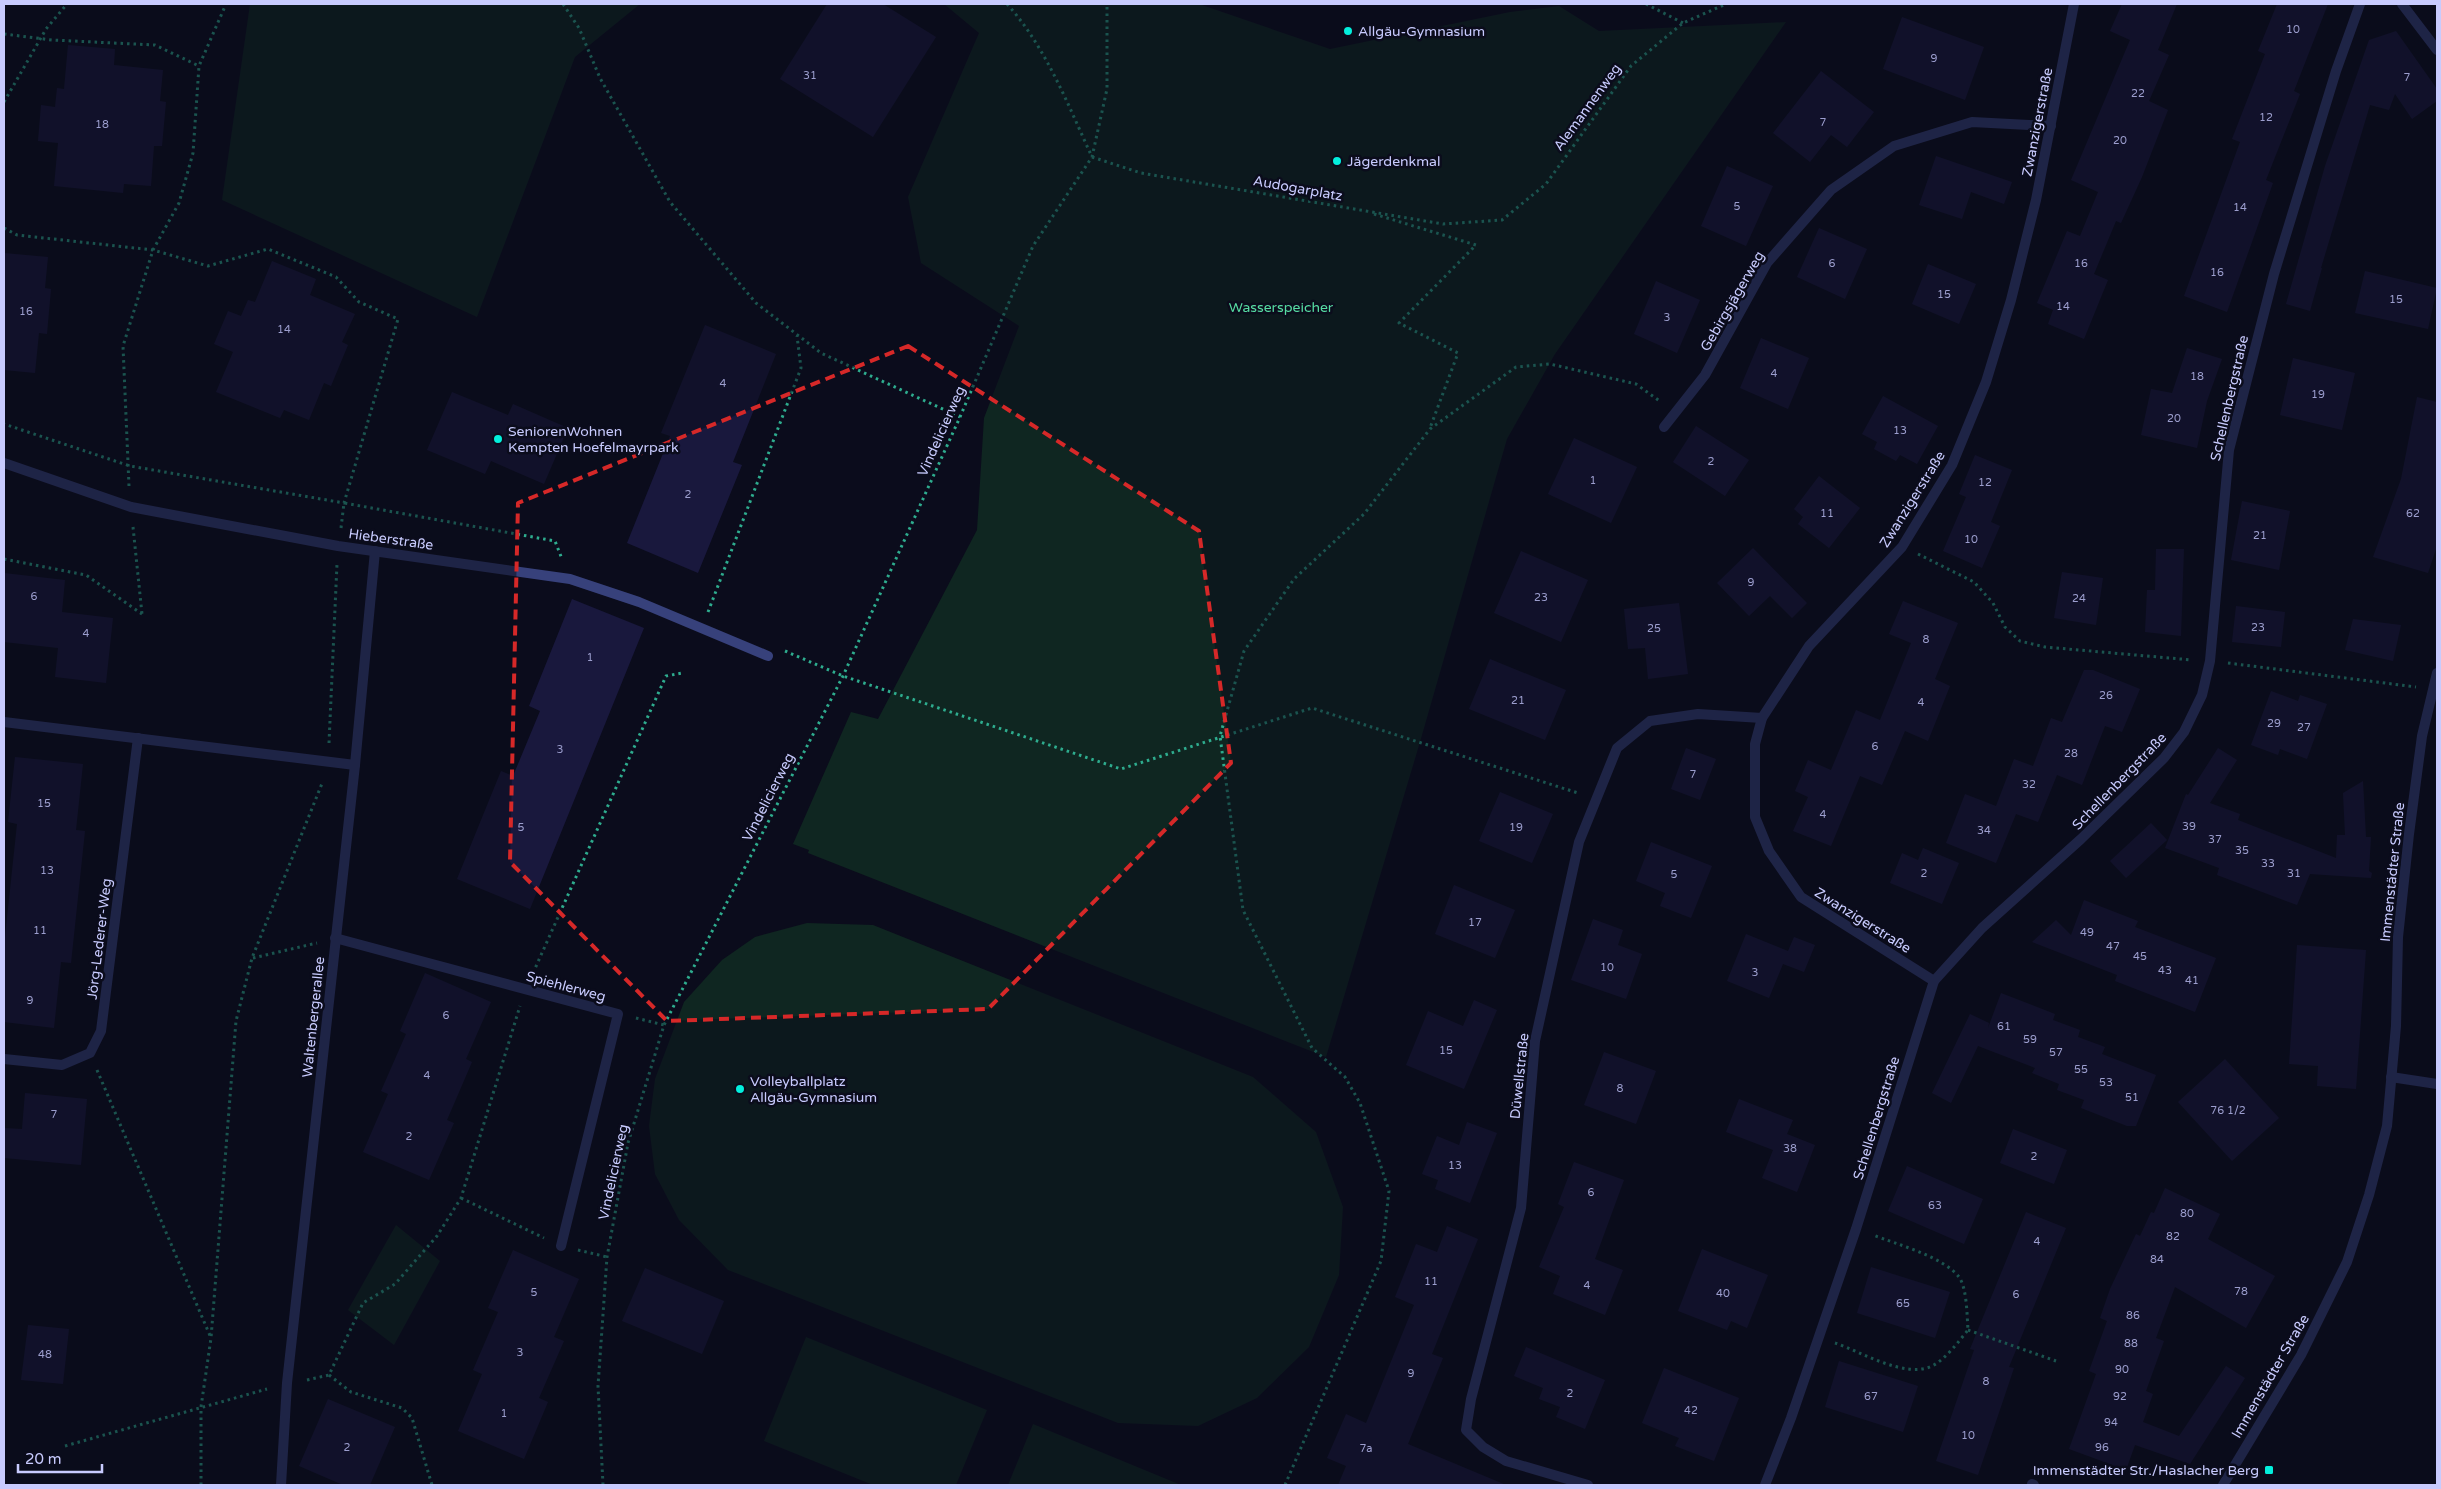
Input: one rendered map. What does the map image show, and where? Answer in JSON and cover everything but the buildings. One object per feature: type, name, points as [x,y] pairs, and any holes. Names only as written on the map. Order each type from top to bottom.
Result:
[{"type":"street","name":"Zwanzigerstraße","points":[[1934,981],[1801,897],[1769,851],[1755,817],[1755,744],[1762,718],[1809,646],[1902,546],[1952,465],[1986,382],[2011,300],[2036,200],[2074,4]]},
{"type":"street","name":"Schellenbergstraße","points":[[1765,1485],[1791,1418],[1856,1229],[1934,981],[1982,928],[2081,840],[2164,758],[2184,732],[2202,695],[2210,661],[2229,450],[2274,274],[2333,80],[2360,4]]},
{"type":"street","points":[[2402,4],[2437,50]]},
{"type":"street","name":"Gebirgsjägerweg","points":[[1664,427],[1705,375],[1767,263],[1831,190],[1894,146],[1972,122],[2050,126]]},
{"type":"street","name":"Hieberstraße","points":[[4,463],[131,507],[338,546],[570,579],[702,626],[768,656]]},
{"type":"street","name":"Waltenbergerallee","points":[[281,1485],[287,1383],[355,765],[375,551]]},
{"type":"street","name":"Immenstädter Straße","points":[[2223,1485],[2301,1355],[2347,1262],[2369,1195],[2387,1126],[2396,1026],[2398,936],[2407,853],[2422,736],[2437,673]]},
{"type":"street","name":"Düwellstraße","points":[[1588,1485],[1506,1461],[1483,1447],[1466,1430],[1471,1399],[1521,1208],[1535,1040],[1579,842],[1617,748],[1650,720],[1698,714],[1762,718]]},
{"type":"street","points":[[4,722],[355,765]]},
{"type":"street","name":"Jörg-Lederer-Weg","points":[[90,1053],[101,1031],[138,738]]},
{"type":"street","name":"Spiehlerweg","points":[[335,938],[618,1014],[561,1246]]},
{"type":"street","points":[[4,1059],[62,1066],[90,1053]]},
{"type":"street","points":[[2391,1077],[2437,1084]]},
{"type":"path","points":[[4,102],[41,37],[67,4]]},
{"type":"path","points":[[4,559],[86,575],[142,614],[131,507],[123,346],[153,250],[179,203],[194,153],[199,66],[226,4]]},
{"type":"path","points":[[563,4],[579,28],[600,78],[670,202],[756,303],[797,336],[822,353],[960,417]]},
{"type":"path","points":[[1007,4],[1025,23],[1057,83],[1092,157]]},
{"type":"path","points":[[1092,157],[1107,89],[1107,4]]},
{"type":"path","points":[[1646,4],[1683,23]]},
{"type":"path","name":"Alemannenweg","points":[[1502,220],[1546,184],[1631,66],[1683,23],[1726,4]]},
{"type":"path","points":[[4,34],[155,45],[199,66]]},
{"type":"path","name":"Audogarplatz","points":[[1092,157],[1140,173],[1443,224],[1502,220]]},
{"type":"path","name":"Vindelicierweg","points":[[603,1485],[598,1386],[607,1257],[628,1143],[664,1025],[843,676],[960,417],[1033,246],[1092,157]]},
{"type":"path","points":[[1361,210],[1476,245],[1399,323],[1458,353],[1430,429]]},
{"type":"path","points":[[4,228],[18,235],[153,250],[208,266],[268,249],[336,277],[359,302],[398,319],[344,503],[338,546],[328,761],[323,783],[252,958],[236,1021],[211,1338],[201,1408],[201,1485]]},
{"type":"path","points":[[702,626],[801,368],[797,336]]},
{"type":"path","points":[[1284,1485],[1381,1261],[1389,1191],[1360,1103],[1345,1077],[1312,1048],[1243,910],[1220,736],[1244,651],[1294,579],[1364,514],[1430,429],[1516,367],[1550,364],[1636,384],[1676,413]]},
{"type":"path","points":[[4,424],[130,466],[555,540],[570,579]]},
{"type":"path","points":[[1902,546],[1974,582],[1993,603],[2005,627],[2020,641],[2045,647],[2210,661],[2432,689]]},
{"type":"path","points":[[776,647],[843,676],[1121,769],[1312,708],[1596,799]]},
{"type":"path","points":[[329,1375],[363,1303],[395,1284],[437,1236],[461,1198],[526,990],[666,676],[682,673]]},
{"type":"path","points":[[252,958],[335,938]]},
{"type":"path","points":[[618,1014],[664,1025]]},
{"type":"path","points":[[90,1053],[211,1338]]},
{"type":"path","points":[[461,1198],[514,1226],[561,1246],[607,1257]]},
{"type":"path","points":[[1844,1346],[1887,1364],[1912,1370],[1933,1366],[1958,1343],[1968,1330],[1967,1305],[1960,1277],[1940,1262],[1856,1229]]},
{"type":"path","points":[[1968,1330],[2056,1361]]},
{"type":"path","points":[[65,1446],[287,1383],[329,1375],[351,1392],[402,1408],[412,1418],[432,1485]]},
{"type":"highlighted area","points":[[908,346],[1199,531],[1231,763],[988,1009],[667,1021],[510,862],[518,503]]},
{"type":"green space","points":[[250,4],[640,4],[575,57],[477,317],[222,200]]},
{"type":"green space","name":"Wasserspeicher","points":[[944,4],[1199,4],[1330,49],[1510,12],[1559,6],[1599,31],[1786,22],[1555,354],[1507,439],[1420,742],[1326,1057],[808,853],[809,850],[793,844],[851,712],[878,719],[977,530],[984,418],[1019,326],[921,263],[908,197],[979,33]]},
{"type":"green space","points":[[807,923],[873,925],[1253,1077],[1316,1132],[1343,1207],[1339,1275],[1309,1347],[1257,1398],[1198,1426],[1118,1423],[728,1270],[679,1220],[655,1174],[649,1126],[655,1079],[684,1002],[722,960],[755,937]]},
{"type":"green space","points":[[396,1225],[440,1261],[394,1345],[348,1310]]},
{"type":"green space","points":[[806,1337],[987,1410],[956,1485],[873,1485],[764,1441]]},
{"type":"green space","points":[[1033,1424],[1181,1485],[1008,1485]]},
{"type":"place","name":"Allgäu-Gymnasium","points":[[1348,31]]},
{"type":"place","name":"Jägerdenkmal","points":[[1337,161]]},
{"type":"place","name":"SeniorenWohnen Kempten Hoefelmayrpark","points":[[498,439]]},
{"type":"place","name":"Volleyballplatz Allgäu-Gymnasium","points":[[740,1089]]},
{"type":"place","name":"Immenstädter Str./Haslacher Berg","points":[[2269,1470]]}]
